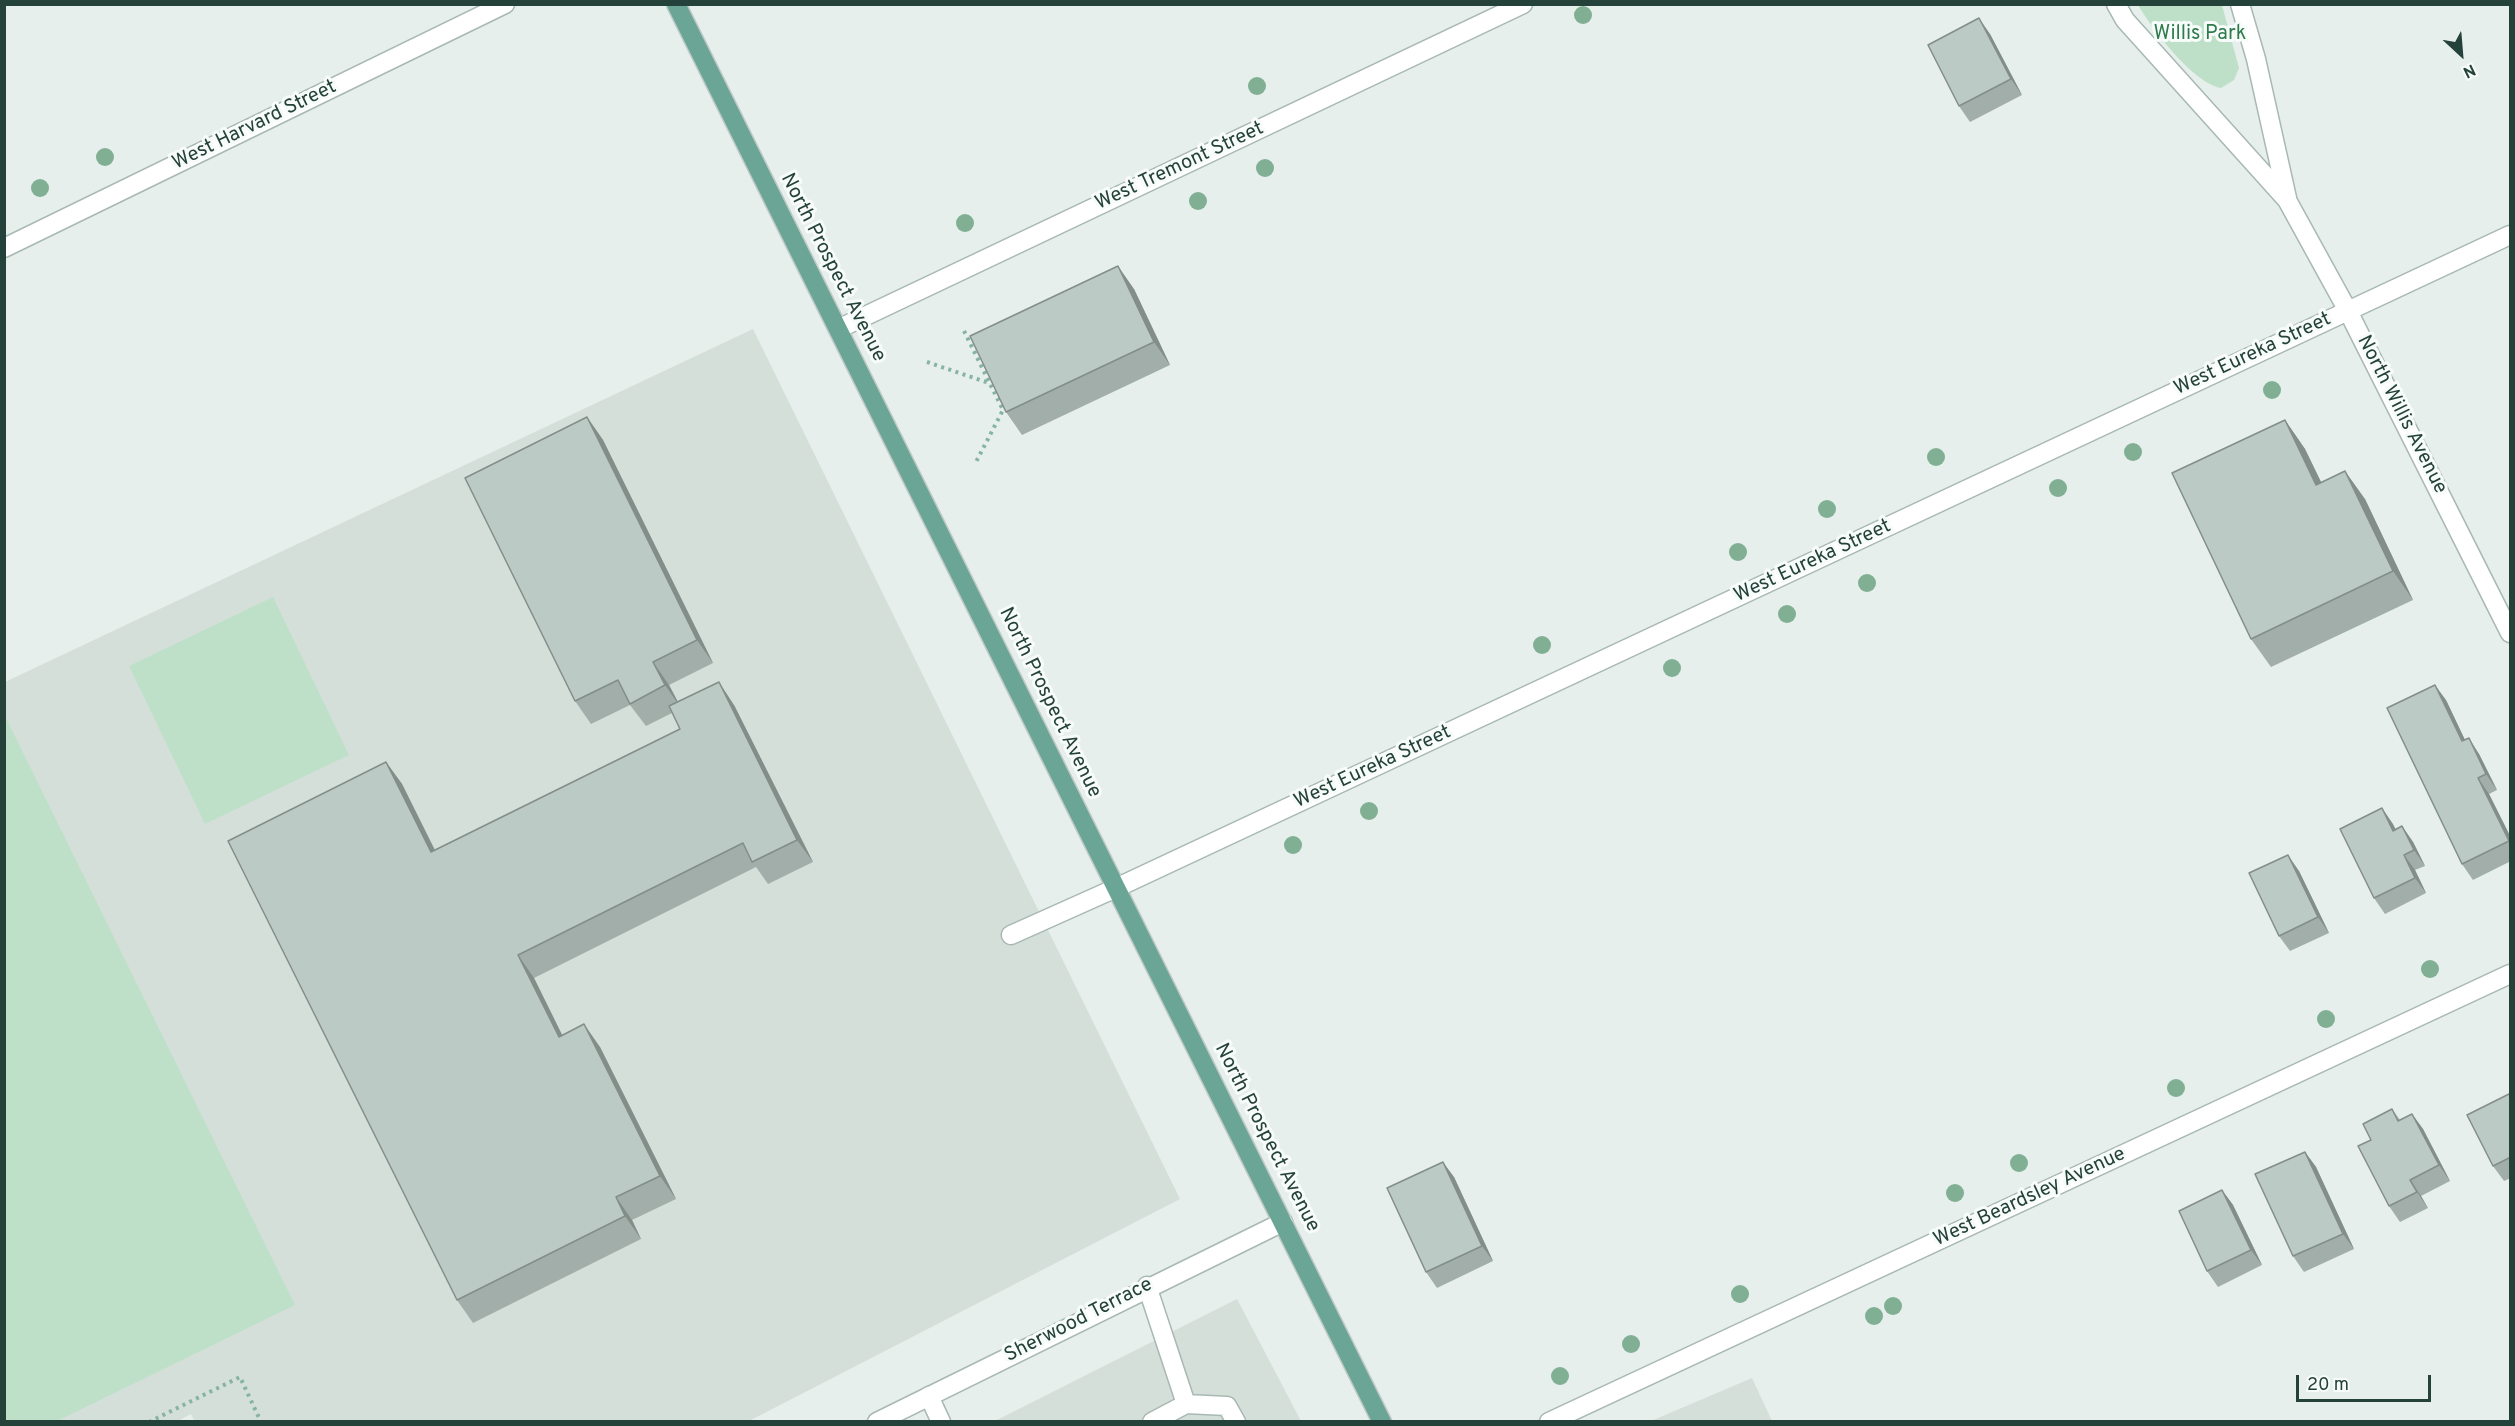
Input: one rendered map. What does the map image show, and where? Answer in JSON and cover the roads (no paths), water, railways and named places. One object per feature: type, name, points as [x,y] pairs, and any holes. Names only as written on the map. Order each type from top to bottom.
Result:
[{"type":"main road","name":"North Prospect Avenue","points":[[676,4],[1382,1422]]},
{"type":"street","name":"West Harvard Street","points":[[4,248],[505,4]]},
{"type":"street","name":"West Tremont Street","points":[[838,329],[1523,4]]},
{"type":"street","name":"North Willis Avenue","points":[[2116,4],[2125,20],[2287,200],[2348,311],[2511,633]]},
{"type":"street","name":"North Willis Avenue","points":[[2240,4],[2256,59],[2287,200]]},
{"type":"street","name":"West Eureka Street","points":[[1011,935],[1116,888],[2511,235]]},
{"type":"street","name":"West Beardsley Avenue","points":[[1549,1422],[2511,974]]},
{"type":"street","name":"Sherwood Terrace","points":[[877,1422],[1147,1286],[1283,1222]]},
{"type":"street","points":[[1147,1286],[1186,1404]]},
{"type":"street","points":[[929,1396],[941,1422]]},
{"type":"street","points":[[1152,1422],[1186,1404],[1227,1406],[1236,1422]]},
{"type":"park label","name":"Willis Park","points":[[2200,35]]}]
